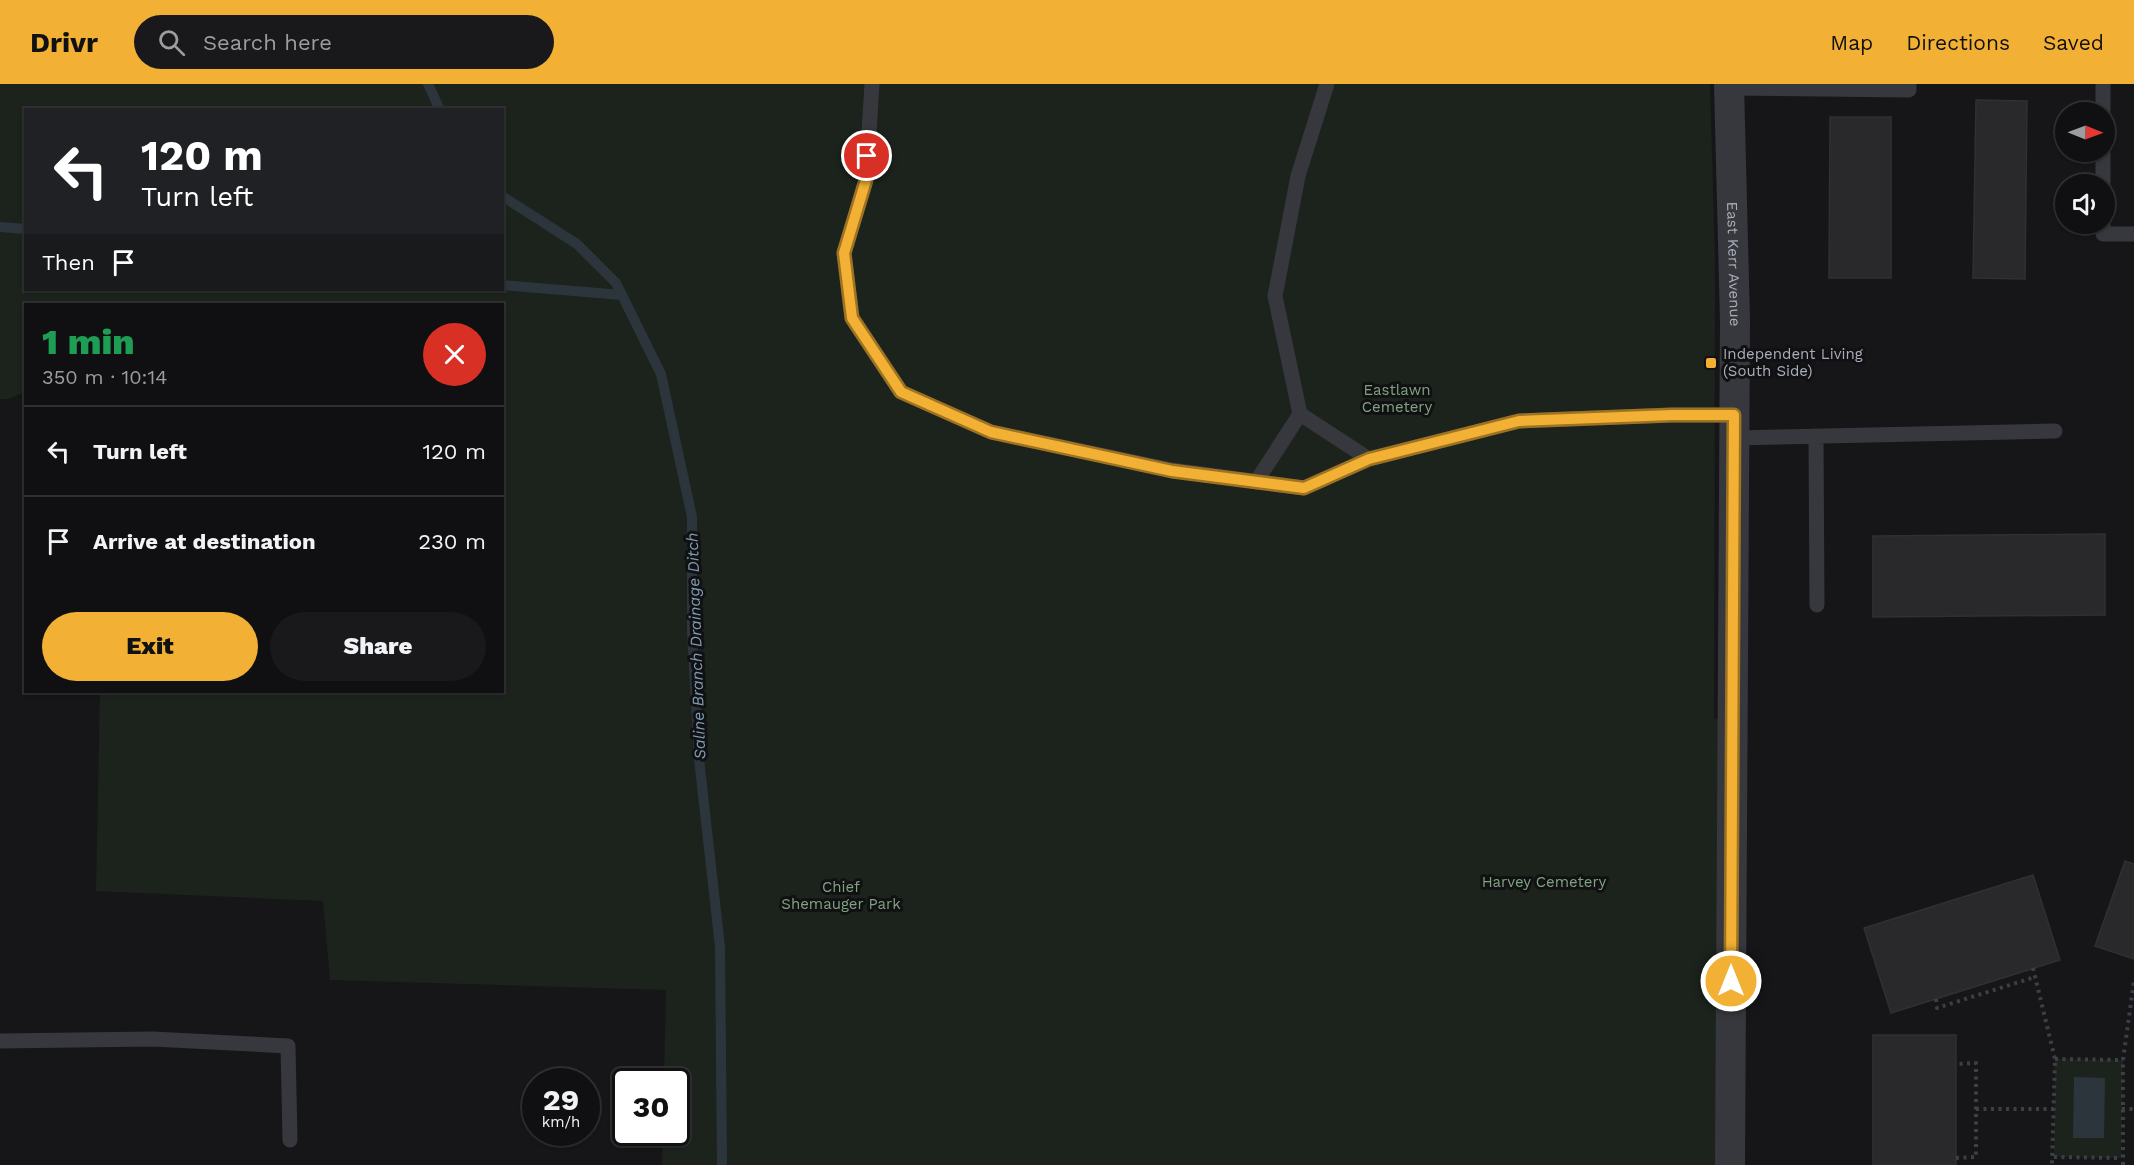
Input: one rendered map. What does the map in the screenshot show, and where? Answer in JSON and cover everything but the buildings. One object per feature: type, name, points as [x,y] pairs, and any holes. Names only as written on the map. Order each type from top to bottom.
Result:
[{"type":"street","name":"East Kerr Avenue","points":[[1729,86],[1735,321],[1730,1165]]},
{"type":"lane","points":[[872,84],[866,180],[844,253],[852,318],[901,392],[991,432],[1172,471],[1304,488],[1369,459],[1519,421],[1672,415],[1734,427],[1816,436],[2055,430]]},
{"type":"lane","points":[[1256,482],[1300,414],[1275,296],[1298,176],[1327,84]]},
{"type":"lane","points":[[1729,86],[1909,90],[1909,84]]},
{"type":"lane","points":[[2103,84],[2103,102]]},
{"type":"lane","points":[[2115,234],[2134,234]]},
{"type":"lane","points":[[1300,414],[1369,459]]},
{"type":"lane","points":[[1816,436],[1817,605]]},
{"type":"lane","points":[[0,1041],[153,1039],[288,1046],[290,1140]]},
{"type":"path","points":[[2033,968],[2055,1059],[2052,1165]]},
{"type":"path","points":[[1936,999],[1937,1008],[2035,977]]},
{"type":"path","points":[[2123,1165],[2121,1158],[2123,1060],[2134,981]]},
{"type":"path","points":[[2055,1059],[2123,1060]]},
{"type":"path","points":[[1956,1064],[1976,1063],[1976,1157],[1956,1158]]},
{"type":"path","points":[[1976,1109],[2055,1109]]},
{"type":"path","points":[[2122,1109],[2134,1109]]},
{"type":"path","points":[[2054,1157],[2121,1158]]},
{"type":"green space","points":[[0,84],[1710,84],[1715,262],[1714,719],[1732,721],[1730,1165],[662,1165],[663,1146],[690,1146],[690,1068],[664,1068],[666,990],[330,980],[323,901],[96,891],[100,693],[504,693],[504,303],[24,303],[24,392],[8,399],[0,399]]},
{"type":"green space","points":[[2055,1059],[2123,1060],[2121,1158],[2054,1157]]},
{"type":"shaded area","points":[[2074,1077],[2105,1078],[2104,1138],[2073,1138]]},
{"type":"waterway","name":"Saline Branch Drainage Ditch","points":[[428,84],[439,108]]},
{"type":"waterway","name":"Saline Branch Drainage Ditch","points":[[504,197],[577,244],[616,283],[661,374],[692,517],[692,631],[699,759],[720,947],[722,1165]]},
{"type":"waterway","points":[[0,227],[24,229]]},
{"type":"waterway","points":[[504,285],[622,295]]},
{"type":"place","name":"Independent Living (South Side)","points":[[1711,363]]},
{"type":"route","points":[[867,156],[866,180],[844,253],[852,318],[901,392],[991,432],[1172,471],[1304,488],[1369,459],[1519,421],[1734,415],[1731,981]]},
{"type":"park label","name":"Eastlawn Cemetery","points":[[1397,398]]},
{"type":"park label","name":"Harvey Cemetery","points":[[1544,882]]},
{"type":"park label","name":"Chief Shemauger Park","points":[[841,896]]}]
